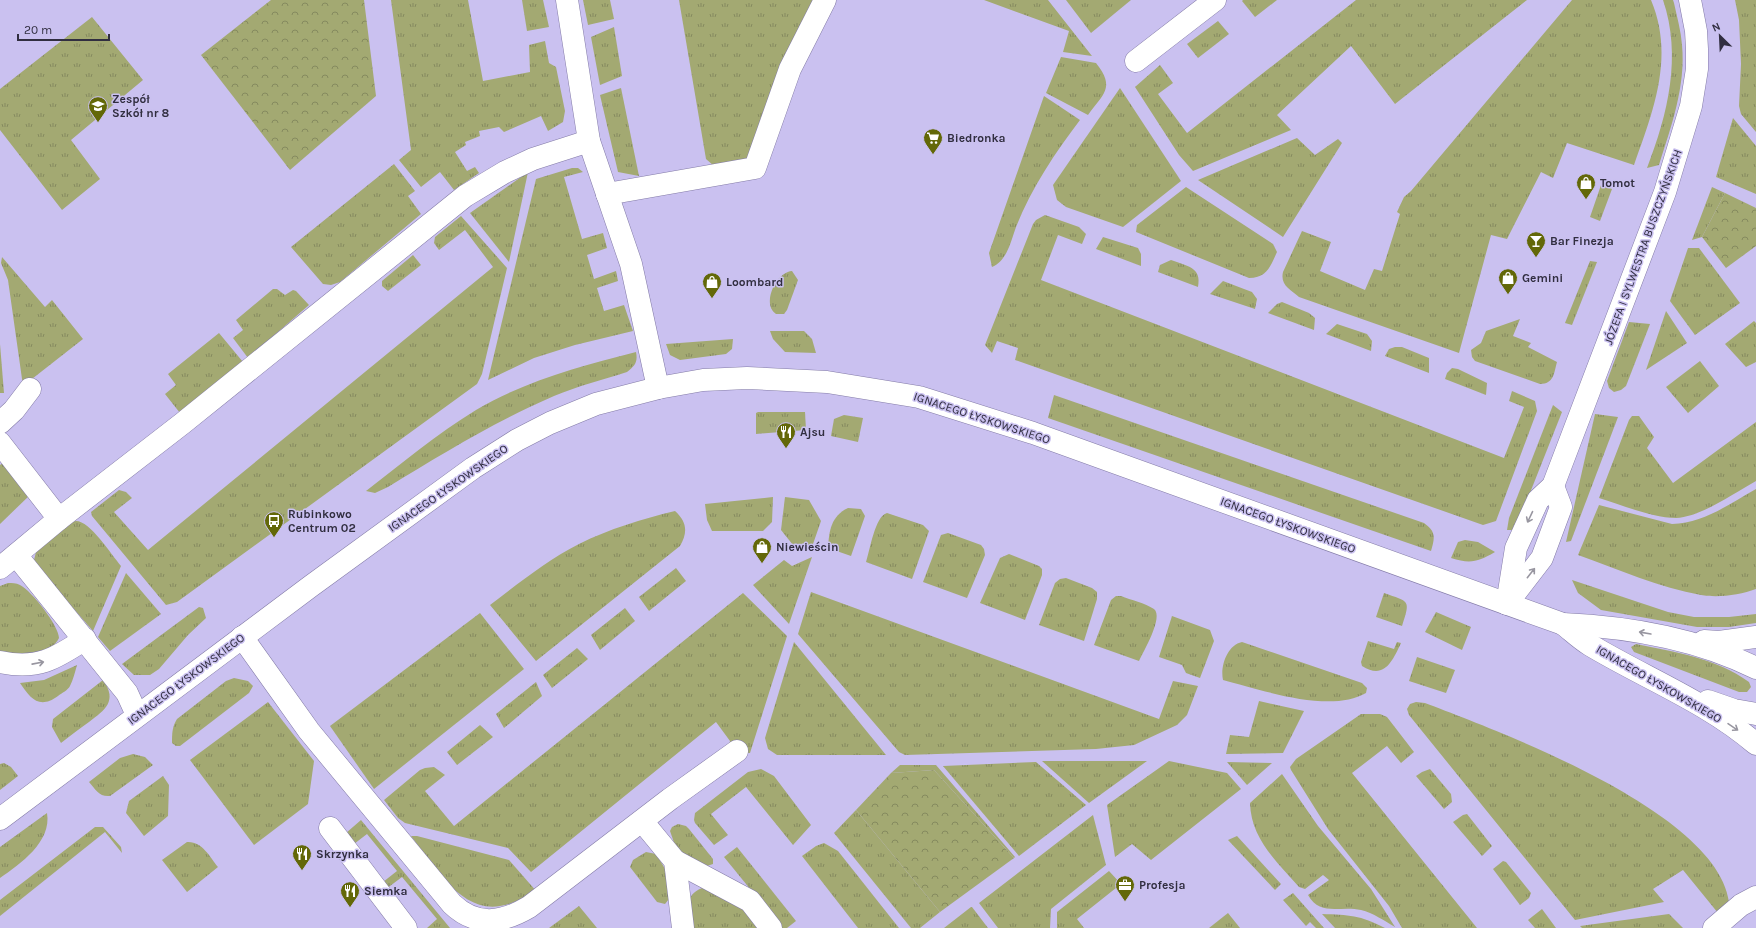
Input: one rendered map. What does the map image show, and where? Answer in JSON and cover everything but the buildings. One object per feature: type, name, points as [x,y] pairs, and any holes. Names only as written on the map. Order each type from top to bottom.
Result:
[{"type":"street","points":[[567,0],[589,141],[606,194],[632,264],[658,388]]},
{"type":"street","points":[[606,194],[755,168],[790,69],[825,0]]},
{"type":"street","points":[[1136,61],[1215,0]]},
{"type":"street","name":"JÓZEFA I SYLWESTRA BUSZCZYŃSKICH","points":[[1507,604],[1542,558],[1561,507],[1553,486],[1665,192],[1691,106],[1697,69],[1696,31],[1690,0]]},
{"type":"street","points":[[137,715],[127,693],[85,639],[8,562],[59,519],[183,424],[465,196],[505,172],[536,158],[589,141]]},
{"type":"street","name":"IGNACEGO ŁYSKOWSKIEGO","points":[[0,818],[242,637],[466,473],[517,440],[550,423],[596,404],[658,388],[704,380],[747,378],[827,382],[919,396],[1033,433],[1563,624],[1605,626],[1684,640],[1710,648],[1756,668]]},
{"type":"street","points":[[0,423],[14,410],[30,389]]},
{"type":"street","points":[[0,443],[59,519]]},
{"type":"street","name":"IGNACEGO ŁYSKOWSKIEGO","points":[[1563,624],[1588,644],[1676,691],[1730,725],[1756,744]]},
{"type":"street","points":[[242,637],[309,731],[452,904],[460,912],[469,916],[494,921],[505,919],[529,908],[642,821],[737,751]]},
{"type":"street","points":[[1684,640],[1719,642],[1756,637]]},
{"type":"street","points":[[0,662],[14,665],[42,662],[55,658],[85,639]]},
{"type":"street","points":[[1676,691],[1734,710],[1756,714]]},
{"type":"street","points":[[642,821],[675,862],[750,901],[771,928]]},
{"type":"street","points":[[330,828],[406,928]]},
{"type":"street","points":[[675,862],[683,928]]},
{"type":"street","points":[[1714,928],[1741,905],[1756,897]]},
{"type":"green space","points":[[271,0],[364,0],[376,96],[290,170],[201,55]]},
{"type":"green space","points":[[391,0],[468,0],[483,81],[530,72],[529,45],[545,41],[549,63],[556,67],[565,111],[563,122],[548,131],[541,116],[504,132],[499,127],[479,131],[480,136],[465,142],[466,145],[455,152],[467,171],[475,167],[479,173],[454,190],[440,172],[421,187],[399,160],[411,150]]},
{"type":"green space","points":[[522,0],[543,0],[549,27],[527,31]]},
{"type":"green space","points":[[583,0],[610,0],[614,19],[588,25]]},
{"type":"green space","points":[[679,0],[818,0],[753,155],[742,162],[714,166],[706,159]]},
{"type":"green space","points":[[984,0],[1048,0],[1092,56],[1063,52],[1069,31]]},
{"type":"green space","points":[[1066,0],[1131,0],[1091,33]]},
{"type":"green space","points":[[1277,0],[1255,17],[1242,1]]},
{"type":"green space","points":[[1356,0],[1527,0],[1395,104],[1351,46],[1277,115],[1291,130],[1193,171],[1179,155],[1135,87],[1160,65],[1173,83],[1158,94],[1187,133]]},
{"type":"green space","points":[[1572,0],[1651,0],[1658,21],[1661,42],[1661,63],[1659,84],[1648,124],[1634,165],[1567,143],[1553,178],[1541,172],[1507,239],[1491,235],[1459,353],[1299,297],[1284,284],[1282,276],[1283,272],[1302,231],[1331,242],[1320,271],[1365,290],[1374,269],[1382,271],[1400,214],[1397,212],[1404,197],[1411,191]]},
{"type":"green space","points":[[1663,0],[1673,0],[1674,3],[1680,29],[1683,60],[1682,76],[1680,91],[1659,165],[1647,168],[1661,127],[1670,85],[1672,64],[1669,21]]},
{"type":"green space","points":[[1735,0],[1756,0],[1756,132],[1741,114],[1739,106],[1741,64],[1739,20]]},
{"type":"green space","points":[[92,17],[143,80],[71,140],[100,179],[62,210],[0,130],[0,89]]},
{"type":"green space","points":[[1218,21],[1229,34],[1198,58],[1187,44]]},
{"type":"green space","points":[[614,27],[622,76],[600,85],[591,37]]},
{"type":"green space","points":[[1061,57],[1096,63],[1102,72],[1106,85],[1105,90],[1088,115],[1046,93]]},
{"type":"green space","points":[[621,88],[639,176],[618,172],[600,95]]},
{"type":"green space","points":[[1120,88],[1181,181],[1123,227],[1066,207],[1057,200],[1053,185]]},
{"type":"green space","points":[[1044,96],[1080,120],[1053,158],[1029,198],[1005,255],[992,267],[989,253]]},
{"type":"green space","points":[[1733,118],[1756,146],[1756,194],[1716,177]]},
{"type":"green space","points":[[1297,138],[1315,155],[1338,139],[1342,143],[1283,237],[1198,180]]},
{"type":"green space","points":[[394,164],[415,191],[408,196],[421,214],[340,282],[331,285],[323,284],[291,247]]},
{"type":"green space","points":[[572,168],[578,168],[583,172],[564,177],[582,239],[603,233],[607,248],[587,255],[594,279],[616,271],[618,281],[597,288],[604,311],[624,305],[633,331],[575,345],[534,358],[488,380],[536,179]]},
{"type":"green space","points":[[528,172],[509,262],[470,213]]},
{"type":"green space","points":[[1601,185],[1612,189],[1600,221],[1590,217]]},
{"type":"green space","points":[[1186,187],[1273,244],[1277,252],[1270,267],[1264,274],[1249,278],[1136,232],[1137,225]]},
{"type":"green space","points":[[1712,187],[1725,193],[1702,237],[1692,240]]},
{"type":"green space","points":[[1725,193],[1756,208],[1756,246],[1726,268],[1702,237]]},
{"type":"green space","points":[[1045,215],[1079,227],[1086,234],[1082,244],[1058,235],[1041,280],[1504,458],[1524,407],[1509,401],[1512,391],[1535,401],[1537,411],[1496,521],[1483,525],[1015,360],[1018,348],[997,341],[992,353],[985,345],[1033,224],[1036,220]]},
{"type":"green space","points":[[461,216],[507,268],[482,374],[477,384],[177,602],[166,605],[92,516],[91,512],[119,490],[126,492],[132,498],[114,512],[148,550],[493,267],[465,230],[439,250],[434,243],[435,237]]},
{"type":"green space","points":[[1103,237],[1138,248],[1141,254],[1141,266],[1096,249]]},
{"type":"green space","points":[[1688,248],[1699,248],[1740,303],[1695,335],[1670,301]]},
{"type":"green space","points":[[413,255],[421,265],[388,291],[382,286],[382,281]]},
{"type":"green space","points":[[2,257],[45,307],[52,300],[83,339],[23,386],[8,280],[1,263]]},
{"type":"green space","points":[[1171,260],[1188,266],[1195,271],[1199,280],[1198,287],[1158,272],[1160,265]]},
{"type":"green space","points":[[1590,261],[1597,262],[1572,325],[1565,323]]},
{"type":"green space","points":[[792,271],[798,280],[787,310],[784,314],[776,314],[770,303],[772,289],[781,277]]},
{"type":"green space","points":[[1223,281],[1252,292],[1257,299],[1255,309],[1210,294]]},
{"type":"green space","points":[[273,289],[277,289],[285,295],[293,290],[296,291],[309,305],[248,358],[233,338],[243,330],[236,320]]},
{"type":"green space","points":[[1282,302],[1309,313],[1315,318],[1314,330],[1268,313],[1277,304]]},
{"type":"green space","points":[[1666,311],[1687,343],[1646,370]]},
{"type":"green space","points":[[1520,319],[1513,336],[1531,343],[1528,347],[1557,362],[1553,377],[1545,384],[1540,384],[1475,361],[1472,357],[1471,350],[1481,343],[1486,331]]},
{"type":"green space","points":[[1754,321],[1756,323],[1756,362],[1746,367],[1725,344]]},
{"type":"green space","points":[[1629,322],[1650,324],[1626,386],[1621,390],[1614,392],[1609,388],[1607,381]]},
{"type":"green space","points":[[1337,324],[1367,334],[1372,341],[1371,351],[1326,334]]},
{"type":"green space","points":[[770,331],[804,331],[812,339],[816,353],[785,352],[773,339]]},
{"type":"green space","points":[[219,333],[243,362],[180,413],[165,394],[176,385],[168,374]]},
{"type":"green space","points":[[733,339],[732,349],[726,354],[680,360],[670,355],[666,344]]},
{"type":"green space","points":[[0,344],[4,393],[0,393]]},
{"type":"green space","points":[[1402,347],[1429,358],[1429,373],[1385,356],[1389,349]]},
{"type":"green space","points":[[636,352],[637,358],[635,364],[627,372],[572,389],[532,406],[470,438],[388,487],[375,493],[366,491],[447,429],[476,410],[495,400],[554,375]]},
{"type":"green space","points":[[1700,361],[1719,386],[1688,413],[1666,387]]},
{"type":"green space","points":[[1452,368],[1458,369],[1487,383],[1486,395],[1445,379],[1447,373]]},
{"type":"green space","points":[[1054,395],[1424,523],[1431,529],[1434,535],[1431,551],[1048,418]]},
{"type":"green space","points":[[1553,405],[1562,412],[1520,518],[1514,530],[1507,530],[1509,518]]},
{"type":"green space","points":[[805,412],[806,430],[756,434],[756,413]]},
{"type":"green space","points":[[1595,414],[1618,417],[1571,541],[1566,542]]},
{"type":"green space","points":[[844,415],[863,418],[858,442],[831,436],[834,419]]},
{"type":"green space","points":[[1632,416],[1639,416],[1654,437],[1647,448],[1673,483],[1756,422],[1756,481],[1728,498],[1686,517],[1676,518],[1648,514],[1599,498],[1629,420]]},
{"type":"green space","points":[[6,461],[31,494],[0,524],[0,465]]},
{"type":"green space","points":[[1756,489],[1756,589],[1729,595],[1701,595],[1670,588],[1578,555],[1599,505],[1672,524],[1684,523],[1716,512]]},
{"type":"green space","points":[[773,497],[772,522],[763,531],[712,531],[707,520],[705,504]]},
{"type":"green space","points":[[785,497],[809,500],[821,521],[813,544],[797,550],[781,530]]},
{"type":"green space","points":[[848,508],[861,509],[865,516],[851,556],[828,548],[830,530],[834,520],[842,511]]},
{"type":"green space","points":[[675,511],[682,519],[685,527],[683,541],[680,546],[536,661],[490,605],[567,550],[626,525]]},
{"type":"green space","points":[[887,513],[923,525],[929,531],[912,579],[866,562],[879,520]]},
{"type":"green space","points":[[71,522],[82,522],[94,532],[121,566],[93,631],[39,569],[34,560],[36,552]]},
{"type":"green space","points":[[948,533],[981,545],[984,549],[985,555],[967,598],[923,582],[941,535]]},
{"type":"green space","points":[[1465,540],[1478,542],[1495,552],[1474,561],[1464,561],[1451,558],[1458,542]]},
{"type":"green space","points":[[1009,554],[1039,566],[1042,569],[1042,575],[1025,620],[980,603],[1000,558]]},
{"type":"green space","points":[[812,557],[789,624],[753,585],[784,560],[792,566]]},
{"type":"green space","points":[[676,568],[686,581],[649,611],[639,597]]},
{"type":"green space","points":[[126,573],[161,614],[110,651],[98,637]]},
{"type":"green space","points":[[1066,578],[1092,588],[1097,592],[1097,599],[1084,641],[1039,625],[1055,583],[1060,579]]},
{"type":"green space","points":[[1572,580],[1668,612],[1694,617],[1729,617],[1756,614],[1756,623],[1729,627],[1697,627],[1601,610],[1578,593]]},
{"type":"green space","points":[[8,583],[20,585],[31,594],[44,609],[55,626],[59,638],[55,644],[48,649],[32,654],[0,654],[0,586]]},
{"type":"green space","points":[[811,592],[1159,719],[1173,681],[1198,686],[1187,715],[1177,725],[1134,745],[1096,749],[905,755],[899,752],[798,634]]},
{"type":"green space","points":[[743,593],[787,636],[750,753],[727,752],[730,741],[716,722],[531,872],[508,848],[405,823],[398,818],[384,800],[420,770],[434,767],[445,775],[425,791],[454,826]]},
{"type":"green space","points":[[1384,593],[1399,598],[1406,603],[1407,606],[1402,626],[1376,617]]},
{"type":"green space","points":[[1116,596],[1121,596],[1146,605],[1154,609],[1156,613],[1155,627],[1139,661],[1094,645],[1111,600]]},
{"type":"green space","points":[[199,607],[203,608],[206,618],[188,635],[159,669],[150,675],[134,675],[122,664]]},
{"type":"green space","points":[[625,608],[635,621],[600,650],[591,635]]},
{"type":"green space","points":[[1436,612],[1471,627],[1462,650],[1425,632]]},
{"type":"green space","points":[[480,613],[524,669],[374,789],[330,726]]},
{"type":"green space","points":[[1172,616],[1210,630],[1214,641],[1200,678],[1186,673],[1182,665],[1159,657]]},
{"type":"green space","points":[[1368,641],[1394,649],[1397,642],[1401,643],[1391,662],[1382,670],[1376,671],[1362,666],[1361,662]]},
{"type":"green space","points":[[794,642],[886,755],[777,755],[768,749],[765,738]]},
{"type":"green space","points":[[1242,642],[1362,683],[1367,688],[1366,693],[1351,699],[1315,701],[1276,694],[1223,680],[1222,675],[1226,657],[1232,647]]},
{"type":"green space","points":[[1636,644],[1680,653],[1723,667],[1749,682],[1751,687],[1747,692],[1739,692],[1634,652],[1631,647]]},
{"type":"green space","points":[[577,648],[588,659],[552,688],[543,675]]},
{"type":"green space","points":[[1417,657],[1455,670],[1446,693],[1409,681]]},
{"type":"green space","points":[[77,665],[69,687],[58,696],[45,702],[40,702],[31,697],[20,683],[44,680]]},
{"type":"green space","points":[[234,678],[248,681],[253,686],[249,693],[180,746],[176,746],[172,743],[173,728],[177,719],[226,681]]},
{"type":"green space","points":[[103,680],[109,694],[108,704],[100,713],[61,743],[52,727],[53,719]]},
{"type":"green space","points":[[536,682],[542,696],[504,728],[496,714]]},
{"type":"green space","points":[[1259,701],[1304,711],[1283,753],[1226,754],[1230,735],[1249,737]]},
{"type":"green space","points":[[268,702],[314,761],[308,804],[254,845],[190,760]]},
{"type":"green space","points":[[1416,702],[1425,703],[1459,716],[1551,755],[1601,780],[1648,807],[1687,837],[1716,869],[1729,902],[1718,913],[1683,870],[1653,889],[1664,902],[1575,920],[1409,715],[1407,709],[1410,704]]},
{"type":"green space","points":[[1361,714],[1380,714],[1387,717],[1414,752],[1401,763],[1387,746],[1352,773],[1477,928],[1402,928],[1389,906],[1328,829],[1291,770],[1290,767],[1296,759]]},
{"type":"green space","points":[[480,725],[493,737],[457,765],[447,752]]},
{"type":"green space","points":[[133,754],[145,757],[153,765],[110,796],[100,794],[89,782],[120,758]]},
{"type":"green space","points":[[1042,761],[1147,761],[1089,803]]},
{"type":"green space","points":[[1169,761],[1227,773],[1241,789],[1151,860],[1132,844],[1115,857],[1107,805]]},
{"type":"green space","points":[[1036,762],[1086,805],[1019,856],[943,766]]},
{"type":"green space","points":[[1227,762],[1272,763],[1247,785]]},
{"type":"green space","points":[[4,763],[11,767],[18,776],[0,790],[0,764]]},
{"type":"green space","points":[[900,765],[936,765],[1015,857],[1014,858],[934,770],[891,773]]},
{"type":"green space","points":[[761,769],[774,776],[811,825],[793,845],[746,787],[711,814],[728,835],[714,845],[695,823],[695,813],[748,772]]},
{"type":"green space","points":[[1430,769],[1451,794],[1452,802],[1444,809],[1416,776]]},
{"type":"green space","points":[[934,770],[1014,858],[940,912],[856,810],[891,773]]},
{"type":"green space","points":[[1282,774],[1318,826],[1371,889],[1395,927],[1365,911],[1353,909],[1332,909],[1319,906],[1313,902],[1308,895],[1329,880],[1323,875],[1305,889],[1299,887],[1274,859],[1260,839],[1255,828],[1251,816],[1250,803]]},
{"type":"green space","points":[[163,776],[169,785],[168,816],[144,836],[126,813],[129,801]]},
{"type":"green space","points":[[856,810],[940,912],[920,928],[911,928],[834,833]]},
{"type":"green space","points":[[47,813],[45,833],[40,843],[25,859],[0,878],[0,847]]},
{"type":"green space","points":[[1467,814],[1492,846],[1482,856],[1453,822]]},
{"type":"green space","points":[[1093,815],[1106,865],[1051,909],[1050,928],[998,928],[979,903]]},
{"type":"green space","points":[[361,820],[450,928],[427,928],[437,919],[402,877],[386,889],[383,882],[397,871],[367,834],[354,844],[346,833]]},
{"type":"green space","points":[[678,824],[686,826],[689,829],[713,859],[713,864],[707,866],[677,851],[670,831],[672,827]]},
{"type":"green space","points":[[95,827],[103,827],[121,847],[122,853],[105,832],[0,916],[0,900]]},
{"type":"green space","points":[[411,836],[417,836],[509,860],[537,892],[514,902],[500,906],[486,906],[472,902],[448,884]]},
{"type":"green space","points":[[1237,836],[1281,884],[1275,890],[1228,840]]},
{"type":"green space","points":[[187,842],[192,842],[201,847],[209,854],[218,867],[187,892],[162,860]]},
{"type":"green space","points":[[824,843],[838,851],[899,928],[858,928],[802,856],[816,846]]},
{"type":"green space","points":[[737,847],[796,921],[787,928],[782,928],[724,857]]},
{"type":"green space","points":[[646,852],[656,854],[667,872],[669,899],[665,904],[657,902],[630,867],[633,860]]},
{"type":"green space","points":[[1503,861],[1506,862],[1531,893],[1529,898],[1520,905],[1493,869]]},
{"type":"green space","points":[[1109,871],[1121,884],[1077,919],[1084,928],[1057,928],[1057,912]]},
{"type":"green space","points":[[702,888],[741,906],[759,928],[691,928],[689,910],[690,899],[696,891]]},
{"type":"green space","points":[[1293,893],[1324,928],[1316,928],[1310,922],[1306,926],[1283,900]]},
{"type":"green space","points":[[579,906],[597,928],[549,928]]},
{"type":"green space","points":[[971,907],[988,928],[944,928]]},
{"type":"green space","points":[[1542,909],[1556,928],[1535,928],[1528,920]]},
{"type":"green space","points":[[1228,913],[1240,928],[1209,928]]},
{"type":"green space","points":[[1322,914],[1354,916],[1368,920],[1385,928],[1335,928]]},
{"type":"green space","points":[[1669,914],[1683,928],[1582,928],[1580,926]]},
{"type":"place","name":"Zespół Szkół nr 8","points":[[98,123]]},
{"type":"place","name":"Biedronka","points":[[933,155]]},
{"type":"place","name":"Tomot","points":[[1586,200]]},
{"type":"place","name":"Bar Finezja","points":[[1536,258]]},
{"type":"place","name":"Gemini","points":[[1508,295]]},
{"type":"place","name":"Loombard","points":[[712,299]]},
{"type":"place","name":"Ajsu","points":[[786,449]]},
{"type":"place","name":"Rubinkowo Centrum 02","points":[[274,538]]},
{"type":"place","name":"Niewieścin","points":[[762,564]]},
{"type":"place","name":"Skrzynka","points":[[302,871]]},
{"type":"place","name":"Profesja","points":[[1125,902]]},
{"type":"place","name":"Siemka","points":[[350,908]]}]
